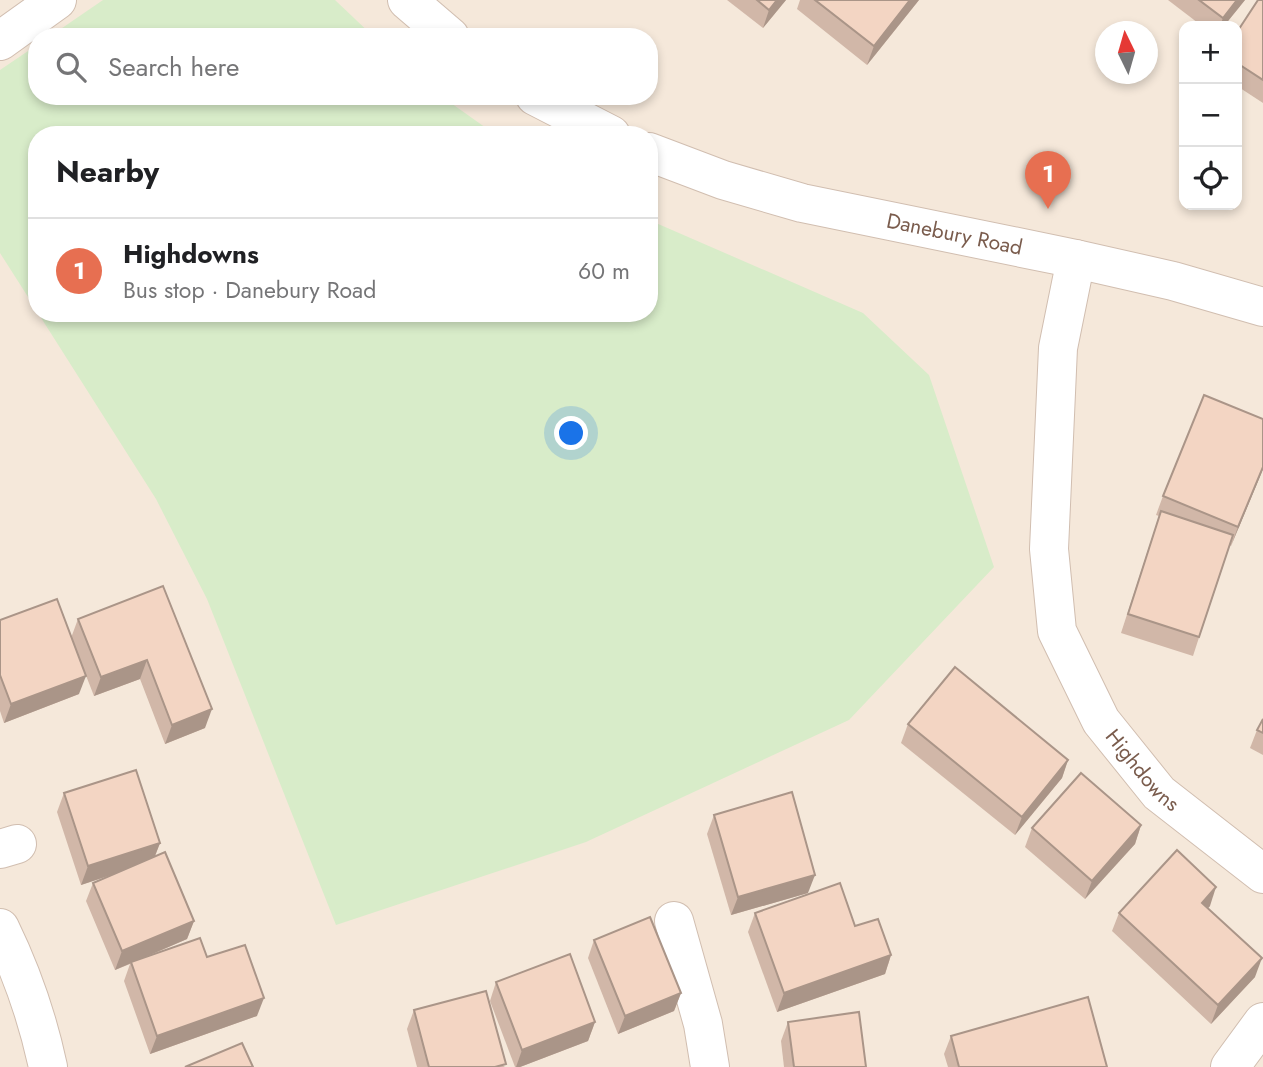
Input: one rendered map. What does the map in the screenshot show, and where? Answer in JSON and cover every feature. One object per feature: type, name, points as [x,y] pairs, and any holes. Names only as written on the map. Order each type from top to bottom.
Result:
[{"type":"street","points":[[0,41],[57,0]]},
{"type":"street","points":[[407,0],[440,28]]},
{"type":"street","points":[[553,105],[593,126]]},
{"type":"street","name":"Danebury Road","points":[[658,155],[723,180],[802,203],[1076,259],[1173,281],[1263,307]]},
{"type":"street","name":"Highdowns","points":[[1076,259],[1058,348],[1049,549],[1057,631],[1101,721],[1159,793],[1263,874]]},
{"type":"street","points":[[674,921],[703,1024],[710,1067]]},
{"type":"street","points":[[0,928],[11,951],[48,1067]]},
{"type":"street","points":[[1230,1067],[1263,1022]]},
{"type":"shaded area","points":[[0,0],[1263,0],[1263,1067],[0,1067]]},
{"type":"green space","points":[[103,0],[335,0],[365,28],[62,28]]},
{"type":"green space","points":[[28,51],[28,105],[454,105],[483,126],[28,126],[28,297],[0,253],[0,70]]},
{"type":"green space","points":[[658,224],[863,313],[929,375],[994,567],[849,720],[586,842],[336,925],[207,599],[156,499],[44,322],[658,322]]},
{"type":"building","points":[[757,0],[777,0],[769,10]]},
{"type":"building","points":[[815,0],[910,0],[874,46]]},
{"type":"building","points":[[1199,0],[1237,0],[1223,18]]},
{"type":"building","points":[[1258,0],[1263,0],[1263,80],[1242,66],[1242,24]]},
{"type":"building","points":[[1204,395],[1263,419],[1263,467],[1238,527],[1163,496]]},
{"type":"building","points":[[1161,511],[1233,535],[1199,637],[1128,614]]},
{"type":"building","points":[[163,586],[212,709],[172,725],[147,660],[101,677],[78,619]]},
{"type":"building","points":[[57,599],[86,676],[11,704],[0,675],[0,620]]},
{"type":"building","points":[[955,667],[1068,760],[1022,817],[908,724]]},
{"type":"building","points":[[1263,719],[1263,733],[1257,730]]},
{"type":"building","points":[[136,770],[160,843],[88,866],[64,793]]},
{"type":"building","points":[[1081,773],[1141,825],[1092,881],[1032,828]]},
{"type":"building","points":[[792,792],[815,875],[738,897],[714,815]]},
{"type":"building","points":[[1177,850],[1216,887],[1202,903],[1262,958],[1218,1005],[1119,913]]},
{"type":"building","points":[[165,852],[194,921],[122,951],[93,883]]},
{"type":"building","points":[[840,883],[855,926],[878,919],[891,955],[784,993],[755,913]]},
{"type":"building","points":[[650,917],[681,993],[625,1016],[594,940]]},
{"type":"building","points":[[200,938],[207,957],[245,945],[264,998],[157,1036],[131,962]]},
{"type":"building","points":[[570,954],[595,1022],[522,1050],[496,982]]},
{"type":"building","points":[[486,991],[506,1064],[495,1067],[429,1067],[414,1010]]},
{"type":"building","points":[[1088,997],[1107,1067],[959,1067],[951,1036]]},
{"type":"building","points":[[859,1012],[866,1067],[794,1067],[788,1022]]},
{"type":"building","points":[[242,1043],[253,1067],[185,1067]]},
{"type":"place","name":"Highdowns","points":[[1048,209]]}]
